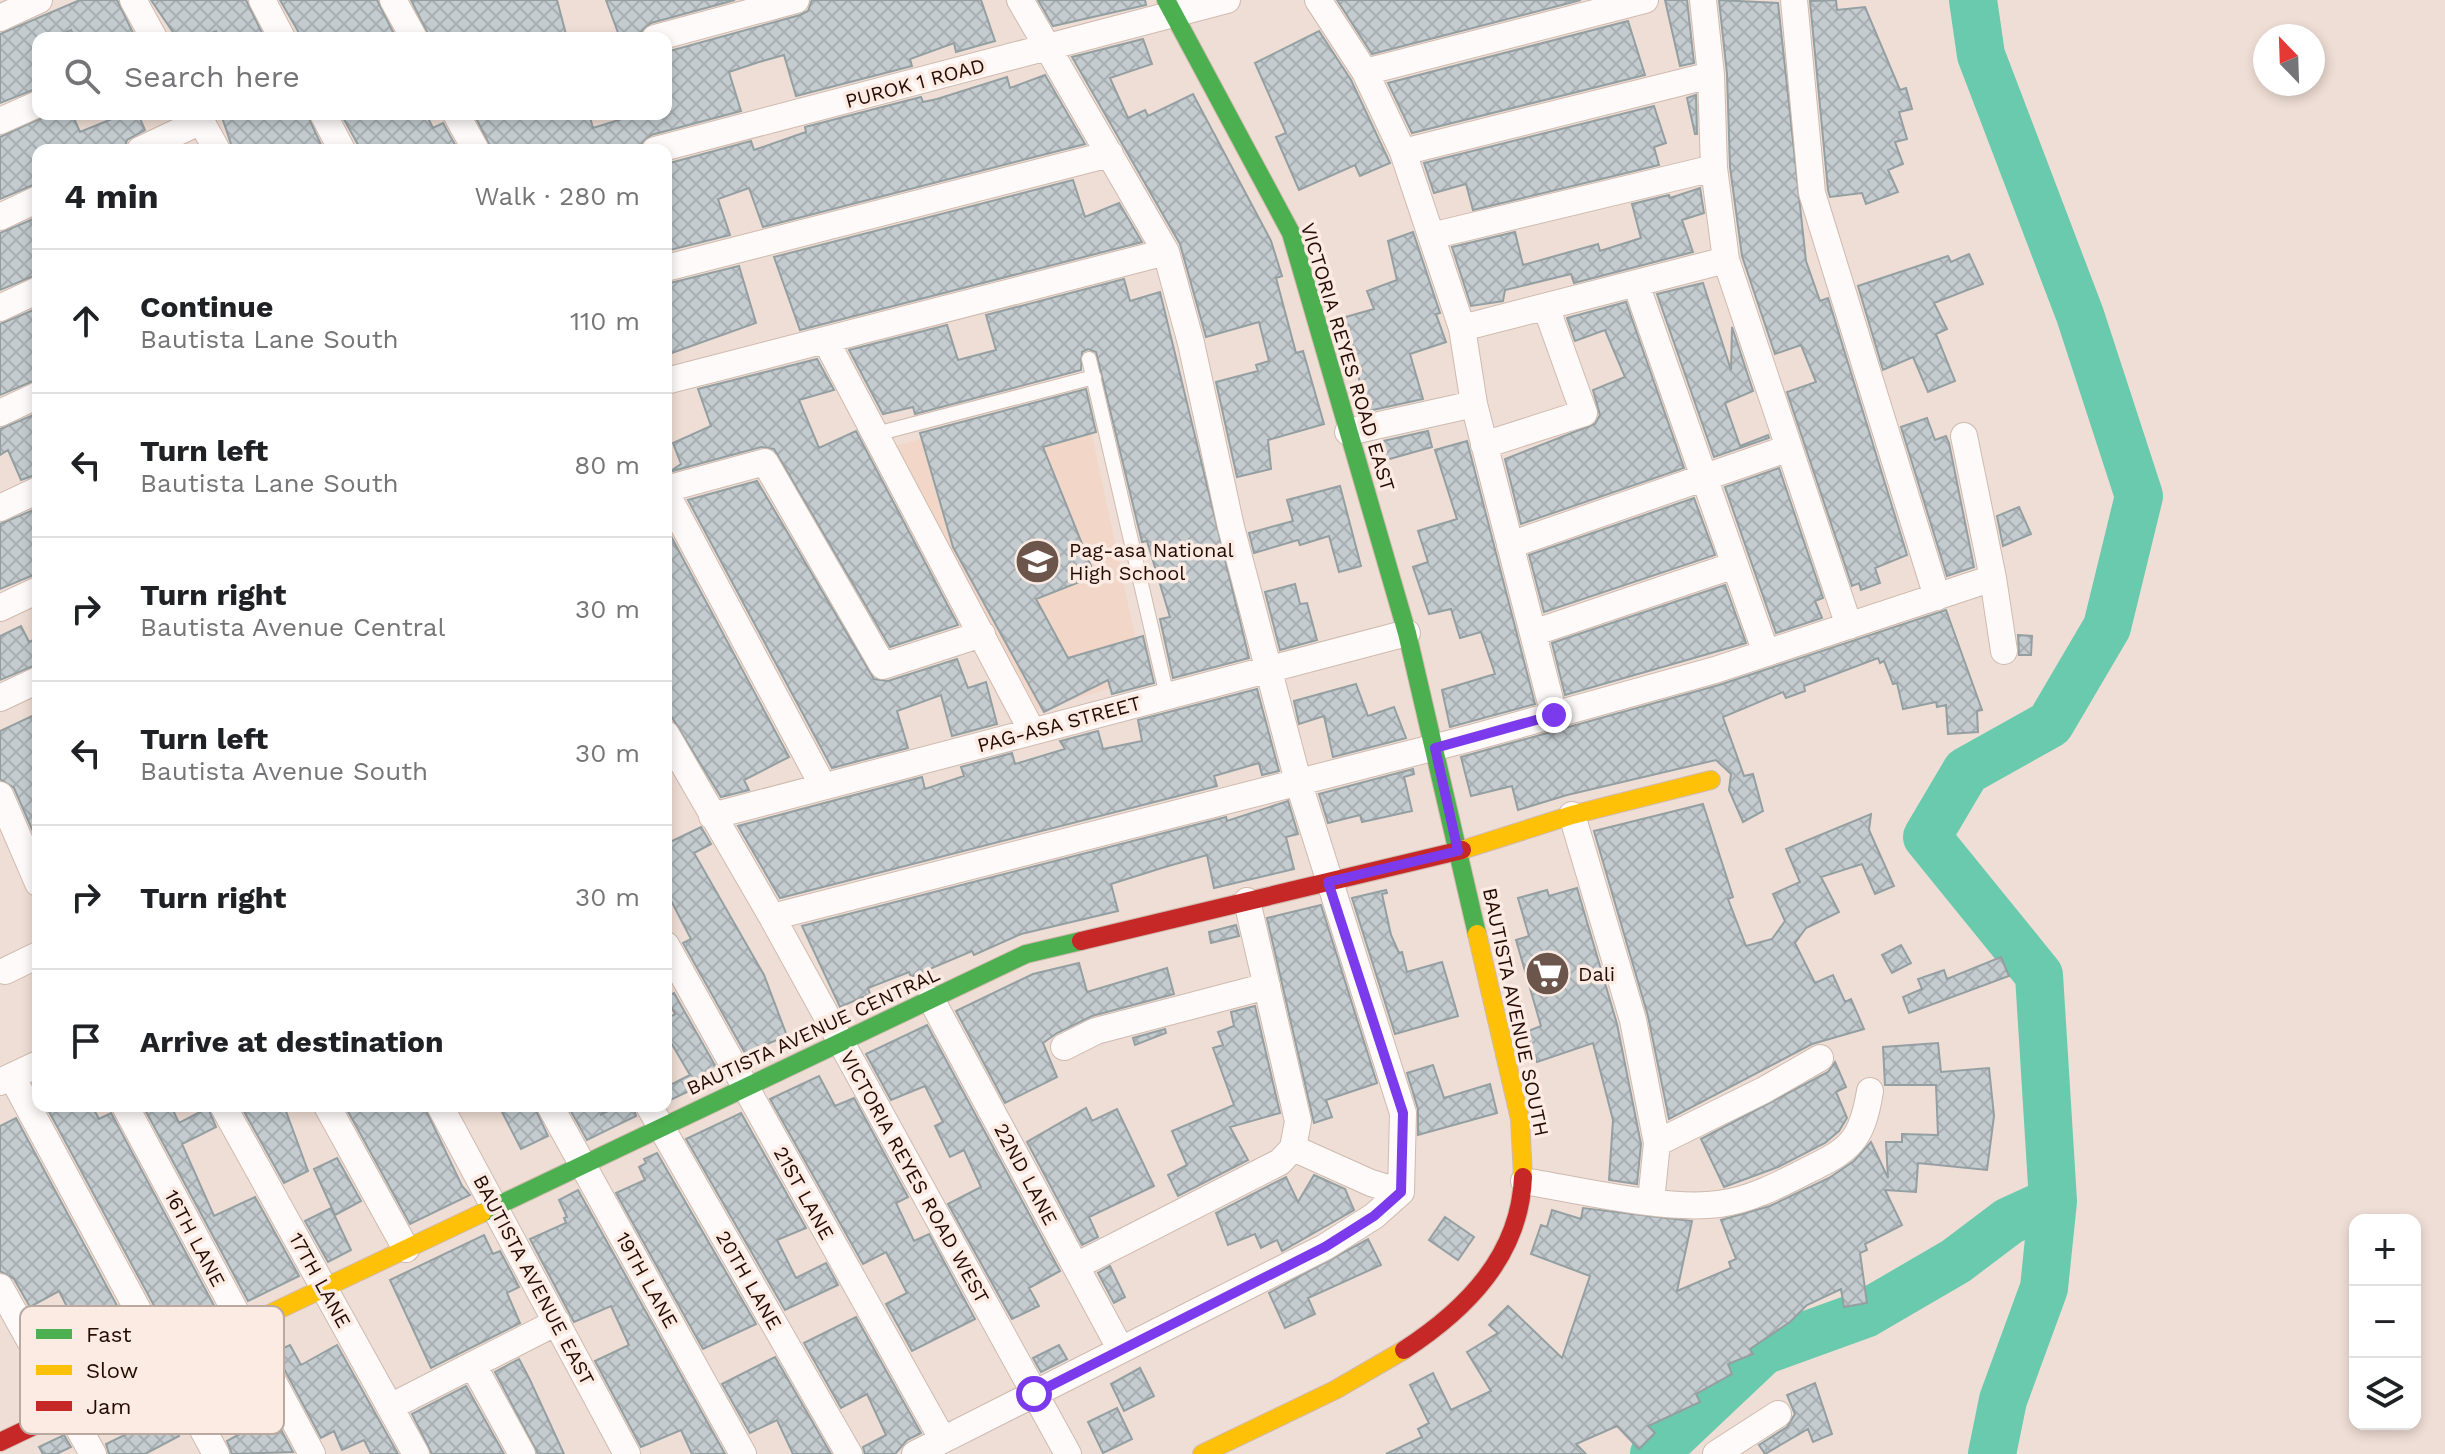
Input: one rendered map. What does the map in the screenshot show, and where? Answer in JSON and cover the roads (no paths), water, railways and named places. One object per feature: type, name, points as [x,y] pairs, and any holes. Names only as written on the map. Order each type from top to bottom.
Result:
[{"type":"street","points":[[133,0],[151,32]]},
{"type":"street","points":[[262,0],[279,32]]},
{"type":"street","points":[[393,0],[411,32]]},
{"type":"street","points":[[672,33],[796,0]]},
{"type":"street","points":[[915,1454],[1325,1247],[1374,1216],[1401,1192],[1403,1113],[1298,781],[1231,527],[1191,343],[1166,252],[1020,0]]},
{"type":"street","name":"PUROK 1 ROAD","points":[[672,146],[1048,48],[1170,7],[1227,0]]},
{"type":"street","points":[[1318,0],[1365,72],[1403,152],[1462,328],[1474,404],[1554,715]]},
{"type":"street","points":[[1365,72],[1645,0]]},
{"type":"street","points":[[1703,0],[1711,75],[1714,168],[1726,260],[1849,626]]},
{"type":"street","points":[[1794,0],[1812,193],[1937,597]]},
{"type":"street","name":"VICTORIA REYES ROAD EAST","points":[[1170,7],[1291,233],[1407,633],[1435,748]]},
{"type":"street","points":[[1403,152],[1711,75]]},
{"type":"street","points":[[0,121],[32,107]]},
{"type":"street","points":[[151,144],[195,120]]},
{"type":"street","points":[[200,120],[214,144]]},
{"type":"street","points":[[326,120],[339,144]]},
{"type":"street","points":[[459,120],[473,144]]},
{"type":"street","points":[[672,266],[1110,154]]},
{"type":"street","points":[[1431,236],[1714,168]]},
{"type":"street","points":[[0,217],[32,202]]},
{"type":"street","points":[[672,380],[1166,252]]},
{"type":"street","points":[[1462,328],[1726,260]]},
{"type":"street","points":[[1636,284],[1766,653]]},
{"type":"street","points":[[0,308],[32,293]]},
{"type":"street","points":[[1484,445],[1584,413],[1546,307]]},
{"type":"street","points":[[826,341],[1032,731]]},
{"type":"street","points":[[0,413],[32,398]]},
{"type":"street","points":[[1348,432],[1474,404]]},
{"type":"street","points":[[1964,436],[1993,578],[2004,651]]},
{"type":"street","points":[[1510,545],[1789,448]]},
{"type":"street","points":[[672,489],[765,462],[883,666],[982,634]]},
{"type":"street","points":[[0,508],[32,493]]},
{"type":"street","points":[[672,502],[823,786]]},
{"type":"street","points":[[1533,633],[1735,565]]},
{"type":"street","points":[[772,917],[1554,715],[1766,653],[1993,578]]},
{"type":"street","points":[[0,608],[32,593]]},
{"type":"street","name":"PAG-ASA STREET","points":[[712,816],[1407,633]]},
{"type":"street","points":[[0,698],[32,685]]},
{"type":"street","name":"VICTORIA REYES ROAD WEST","points":[[672,745],[772,917],[1068,1454]]},
{"type":"street","name":"BAUTISTA AVENUE SOUTH","points":[[1202,1454],[1359,1375],[1443,1324],[1475,1296],[1499,1263],[1515,1227],[1524,1181],[1520,1119],[1435,748]]},
{"type":"street","name":"BAUTISTA AVENUE CENTRAL","points":[[672,1112],[745,1088],[1026,954],[1458,851],[1572,815],[1711,780]]},
{"type":"street","points":[[0,795],[32,869]]},
{"type":"street","points":[[1572,815],[1633,1020],[1657,1143],[1651,1201]]},
{"type":"street","points":[[1076,1266],[1280,1162],[1293,1148],[1298,1121],[1247,901]]},
{"type":"street","name":"21ST LANE","points":[[672,956],[943,1440]]},
{"type":"street","points":[[5,971],[32,958]]},
{"type":"street","points":[[1064,1047],[1096,1031],[1267,986]]},
{"type":"street","name":"22ND LANE","points":[[931,999],[1121,1350]]},
{"type":"street","points":[[1657,1143],[1764,1090],[1820,1058]]},
{"type":"street","points":[[32,1067],[6,1080],[133,1306]]},
{"type":"street","points":[[1524,1181],[1651,1201],[1717,1205],[1737,1200],[1823,1163],[1855,1142],[1865,1125],[1870,1091]]},
{"type":"street","name":"16TH LANE","points":[[128,1112],[231,1306]]},
{"type":"street","name":"17TH LANE","points":[[226,1112],[416,1454]]},
{"type":"street","points":[[330,1112],[406,1249]]},
{"type":"street","name":"BAUTISTA AVENUE EAST","points":[[443,1112],[627,1454]]},
{"type":"street","name":"19TH LANE","points":[[554,1112],[743,1454]]},
{"type":"street","name":"BAUTISTA AVENUE CENTRAL","points":[[284,1307],[584,1164],[655,1117]]},
{"type":"street","name":"20TH LANE","points":[[655,1117],[849,1454]]},
{"type":"street","points":[[1293,1148],[1371,1183],[1401,1192]]},
{"type":"street","points":[[0,1287],[20,1322]]},
{"type":"street","points":[[390,1407],[557,1322]]},
{"type":"street","points":[[473,1365],[522,1454]]},
{"type":"street","name":"16TH LANE","points":[[284,1403],[312,1454]]},
{"type":"street","points":[[1716,1454],[1778,1414]]},
{"type":"street","name":"BAUTISTA AVENUE CENTRAL","points":[[0,1442],[20,1432]]},
{"type":"street","points":[[82,1434],[93,1454]]},
{"type":"street","points":[[205,1434],[216,1454]]},
{"type":"lane","points":[[1089,359],[1167,696]]},
{"type":"lane","points":[[876,434],[1094,377]]},
{"type":"waterway","points":[[1973,0],[1981,55],[2080,315],[2139,496],[2107,627],[2050,724],[1966,771],[1927,837],[2039,975],[2053,1201],[2044,1288],[2003,1400],[1992,1454]]},
{"type":"waterway","points":[[1654,1454],[1763,1351],[1865,1314],[1956,1261],[2009,1221],[2053,1201]]},
{"type":"place","name":"Pag-asa National High School","points":[[1038,562]]},
{"type":"place","name":"Dali","points":[[1547,974]]}]
